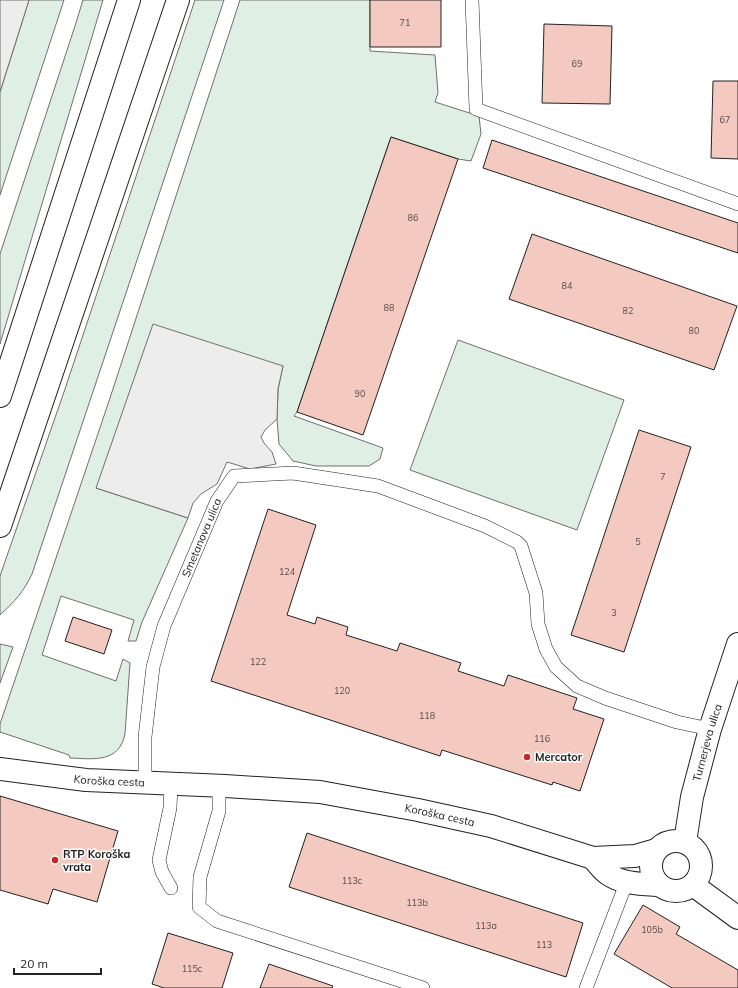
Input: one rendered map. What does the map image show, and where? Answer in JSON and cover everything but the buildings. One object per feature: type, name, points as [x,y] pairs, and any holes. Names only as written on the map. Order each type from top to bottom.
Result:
[{"type":"street","points":[[117,40],[120,0]]},
{"type":"street","points":[[0,396],[129,0]]},
{"type":"street","points":[[0,526],[178,0]]},
{"type":"street","name":"Turnerjeva ulica","points":[[685,842],[692,798],[710,729],[738,644]]},
{"type":"street","name":"Koroška cesta","points":[[0,769],[86,780],[320,792],[418,810],[491,826],[592,858],[635,856],[656,850]]},
{"type":"street","points":[[674,841],[685,842],[698,852],[702,862],[701,872],[693,886],[688,889],[678,892],[668,890],[659,884],[653,876],[651,870],[652,860],[656,850],[664,844],[674,841]]},
{"type":"street","points":[[592,858],[608,874],[618,879],[634,883],[659,884]]},
{"type":"street","points":[[693,886],[738,918]]},
{"type":"lane","points":[[472,0],[476,109],[738,204]]},
{"type":"lane","name":"Smetanova ulica","points":[[145,782],[145,737],[153,667],[164,626],[216,501],[234,476],[293,473],[378,486],[484,526],[517,542],[521,546],[536,593],[538,624],[546,649],[556,667],[577,686],[605,698],[677,722],[710,729]]},
{"type":"lane","points":[[171,784],[170,808],[159,860],[162,872],[171,888]]},
{"type":"lane","points":[[218,786],[219,811],[200,877],[199,907],[216,921],[423,988]]},
{"type":"lane","points":[[586,988],[627,881]]},
{"type":"green space","points":[[29,0],[64,0],[0,195],[0,92]]},
{"type":"green space","points":[[83,0],[103,0],[0,344],[0,254]]},
{"type":"green space","points":[[195,0],[224,0],[32,574],[18,596],[0,615],[0,576],[65,389]]},
{"type":"green space","points":[[240,0],[370,0],[370,51],[435,55],[438,93],[435,102],[479,116],[481,134],[471,161],[458,159],[391,137],[297,412],[294,416],[383,448],[380,459],[369,466],[316,466],[293,461],[279,444],[277,419],[278,389],[283,366],[96,488],[188,518],[142,622],[136,641],[128,641],[134,620],[61,596],[42,655],[116,681],[123,659],[130,663],[125,734],[122,743],[111,755],[88,759],[70,758],[69,755],[0,732],[0,724],[110,398]]},
{"type":"green space","points":[[458,340],[624,400],[577,530],[410,470]]},
{"type":"green space","points":[[0,644],[13,647],[0,683]]},
{"type":"shaded area","points":[[0,0],[29,0],[0,92]]},
{"type":"shaded area","points":[[153,324],[283,366],[278,389],[277,419],[265,430],[261,437],[272,452],[276,464],[250,469],[227,462],[217,484],[201,494],[193,503],[188,518],[96,488]]},
{"type":"place","name":"Mercator","points":[[527,757]]},
{"type":"place","name":"RTP Koroška vrata","points":[[55,860]]}]
